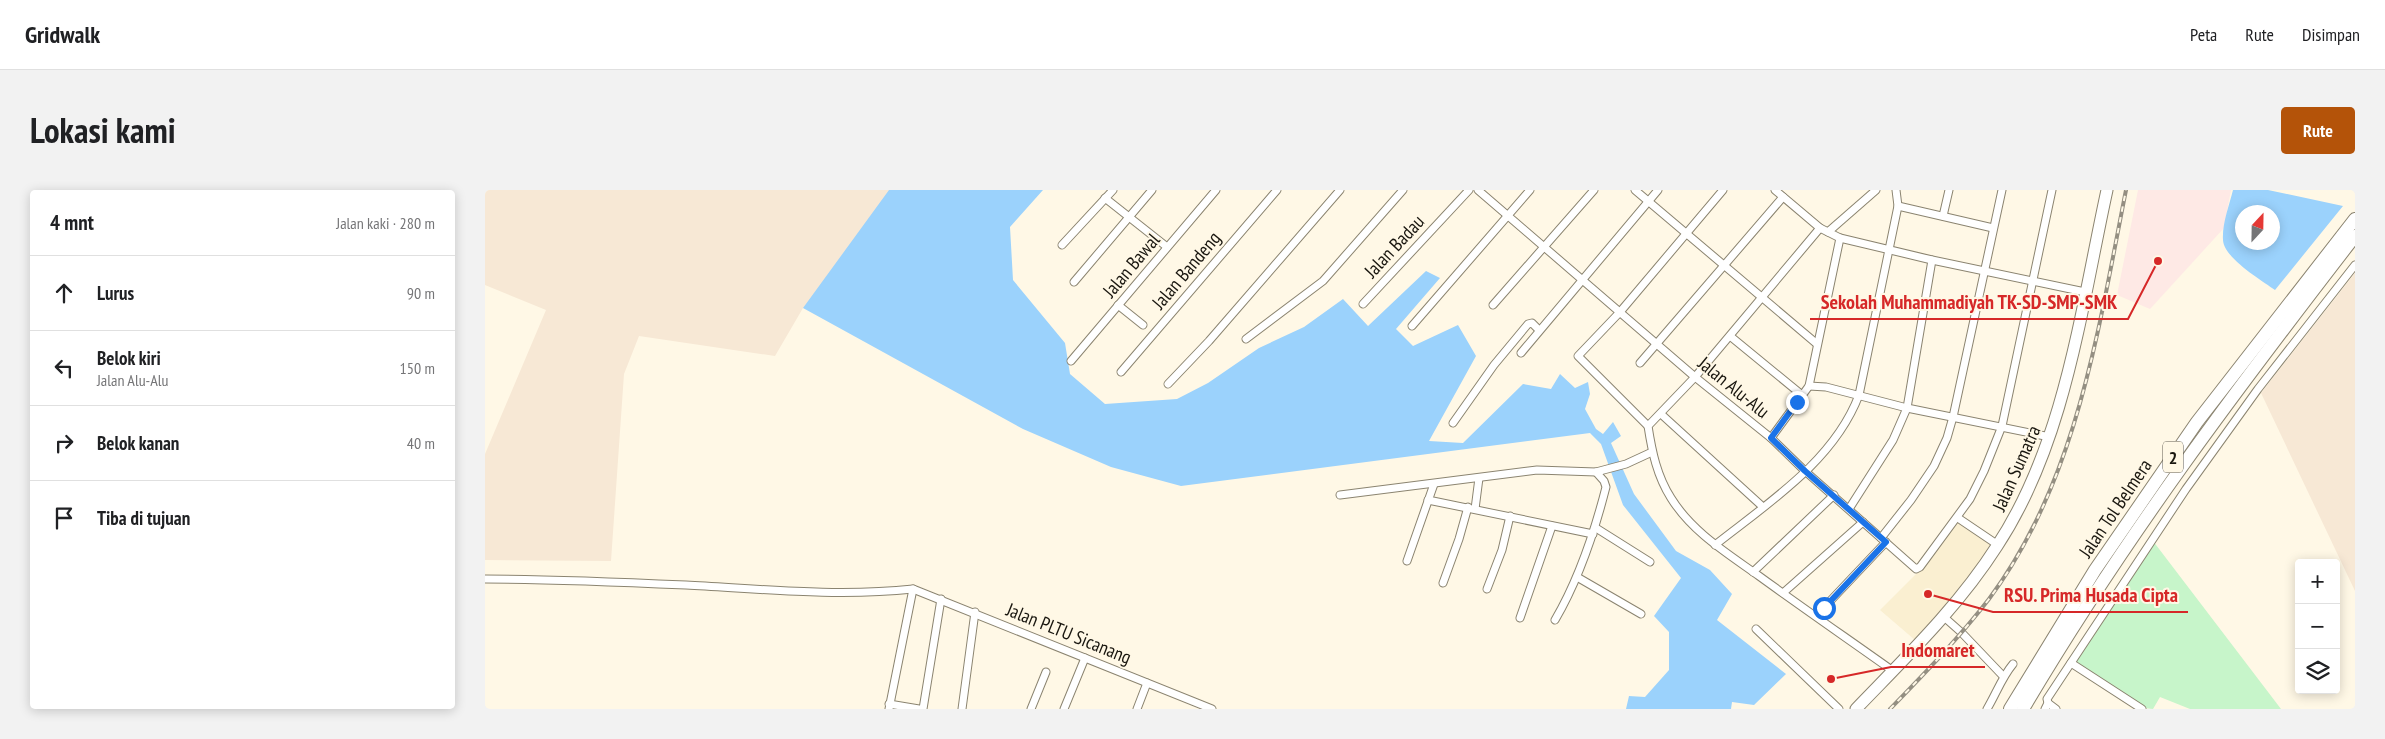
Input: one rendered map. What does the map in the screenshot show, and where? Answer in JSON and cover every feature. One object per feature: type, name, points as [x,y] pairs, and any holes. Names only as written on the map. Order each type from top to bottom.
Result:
[{"type":"highway","name":"Jalan Sumatra","points":[[1856,709],[1944,617],[1998,545],[2034,479],[2060,404],[2107,190]]},
{"type":"highway","name":"Jalan Tol Belmera","points":[[2010,709],[2095,570],[2197,422],[2355,219]]},
{"type":"highway","name":"Jalan Tol Belmera","points":[[2023,709],[2055,655],[2145,517],[2230,399],[2355,236]]},
{"type":"street","points":[[1062,245],[1113,190]]},
{"type":"street","points":[[1074,282],[1151,190]]},
{"type":"street","name":"Jalan Bawal","points":[[1071,361],[1215,190]]},
{"type":"street","name":"Jalan Bandeng","points":[[1121,372],[1277,190]]},
{"type":"street","points":[[1169,384],[1209,341],[1340,190]]},
{"type":"street","points":[[1246,340],[1323,281],[1403,190]]},
{"type":"street","name":"Jalan Badau","points":[[1363,304],[1469,190]]},
{"type":"street","name":"Jalan Alu-Alu","points":[[1478,190],[1695,377],[1771,438],[1910,566],[1918,569],[1957,518]]},
{"type":"street","points":[[1412,326],[1530,190]]},
{"type":"street","points":[[1493,304],[1594,190]]},
{"type":"street","points":[[1635,190],[1817,344]]},
{"type":"street","points":[[1521,353],[1581,279],[1658,190]]},
{"type":"street","points":[[1723,190],[1620,312],[1578,356],[1648,426],[1652,452],[1659,474],[1674,503],[1715,545],[1893,671]]},
{"type":"street","points":[[1775,190],[1821,228],[1840,238],[1932,260],[2085,292]]},
{"type":"street","points":[[1828,232],[1876,190]]},
{"type":"street","points":[[1715,545],[1763,507],[1826,451],[1853,410],[1859,395],[1898,206],[1896,190]]},
{"type":"street","points":[[1943,216],[1949,190]]},
{"type":"street","points":[[1816,616],[1883,540],[1934,466],[1947,438],[2002,190]]},
{"type":"street","points":[[1998,545],[1957,518],[1984,471],[2002,426],[2052,190]]},
{"type":"street","points":[[1640,362],[1783,197]]},
{"type":"street","points":[[1105,198],[1167,247]]},
{"type":"street","points":[[1898,206],[1993,228]]},
{"type":"street","points":[[1648,426],[1695,377],[1821,228]]},
{"type":"street","points":[[1771,438],[1809,386],[1840,238]]},
{"type":"street","points":[[1849,509],[1893,440],[1907,408],[1932,260]]},
{"type":"street","points":[[2056,709],[2047,706],[2047,699],[2186,489],[2258,389],[2355,265]]},
{"type":"street","points":[[1118,305],[1143,326]]},
{"type":"street","points":[[1453,423],[1494,365],[1528,324],[1532,323],[1539,330]]},
{"type":"street","points":[[1730,336],[1802,395]]},
{"type":"street","points":[[1809,386],[1859,395],[1907,408],[2050,437]]},
{"type":"street","points":[[1661,414],[1763,507]]},
{"type":"street","points":[[1340,495],[1537,470],[1600,471],[1626,464],[1652,452]]},
{"type":"street","points":[[1555,620],[1577,577],[1594,531],[1606,487],[1600,471]]},
{"type":"street","points":[[1443,583],[1471,508],[1479,478]]},
{"type":"street","points":[[1407,561],[1434,484]]},
{"type":"street","points":[[1753,572],[1834,495]]},
{"type":"street","points":[[1428,500],[1552,526],[1594,531],[1650,562]]},
{"type":"street","points":[[1487,589],[1502,550],[1510,516]]},
{"type":"street","points":[[1783,593],[1863,522]]},
{"type":"street","points":[[1520,618],[1552,526]]},
{"type":"street","points":[[1577,577],[1641,614]]},
{"type":"street","points":[[485,579],[685,585],[778,591],[871,593],[913,590],[889,706],[919,709]]},
{"type":"street","name":"Jalan PLTU Sicanang","points":[[913,590],[975,612],[1212,709]]},
{"type":"street","points":[[923,709],[941,599]]},
{"type":"street","points":[[962,709],[975,612]]},
{"type":"street","points":[[1944,617],[2003,676]]},
{"type":"street","points":[[1756,629],[1839,709]]},
{"type":"street","points":[[1064,709],[1085,658]]},
{"type":"street","points":[[2071,663],[2143,709]]},
{"type":"street","points":[[1987,709],[2002,682],[2003,676],[2013,664]]},
{"type":"street","points":[[1031,709],[1046,672]]},
{"type":"street","points":[[1137,709],[1147,683]]},
{"type":"shaded area","points":[[485,190],[930,190],[841,284],[803,308],[775,356],[639,336],[624,374],[611,561],[485,560],[485,454],[546,310],[485,285]]},
{"type":"shaded area","points":[[2138,190],[2231,190],[2224,228],[2150,309],[2117,295]]},
{"type":"shaded area","points":[[2355,273],[2355,591],[2340,559],[2261,393]]},
{"type":"shaded area","points":[[1958,518],[1998,545],[1915,640],[1880,610],[1917,573]]},
{"type":"green space","points":[[2153,541],[2281,709],[2190,709],[2160,697],[2153,709],[2143,708],[2122,698],[2074,661]]},
{"type":"water","points":[[889,190],[1043,190],[1010,227],[1013,280],[1065,343],[1070,374],[1105,404],[1177,399],[1208,383],[1259,348],[1304,327],[1343,299],[1368,326],[1426,271],[1440,278],[1396,329],[1413,346],[1458,325],[1476,356],[1429,441],[1463,443],[1523,384],[1551,389],[1560,374],[1575,388],[1588,382],[1590,394],[1585,409],[1596,429],[1603,434],[1613,422],[1621,436],[1611,443],[1634,494],[1676,551],[1710,570],[1732,594],[1717,620],[1786,674],[1754,705],[1732,702],[1731,709],[1626,709],[1629,696],[1645,697],[1669,670],[1669,632],[1654,616],[1681,578],[1623,505],[1601,444],[1590,433],[1181,486],[1111,467],[1023,429],[803,308]]},
{"type":"water","points":[[2233,190],[2268,190],[2343,206],[2275,290],[2244,268],[2225,247],[2223,240],[2226,215]]},
{"type":"railway","points":[[1890,709],[1953,642],[1989,599],[2019,553],[2044,505],[2064,455],[2094,350],[2126,190]]},
{"type":"place","name":"Sekolah Muhammadiyah TK-SD-SMP-SMK","points":[[2158,261]]},
{"type":"place","name":"RSU. Prima Husada Cipta","points":[[1928,594]]},
{"type":"place","name":"Indomaret","points":[[1831,679]]},
{"type":"route","points":[[1797,402],[1771,438],[1805,471],[1886,542],[1824,608]]}]
